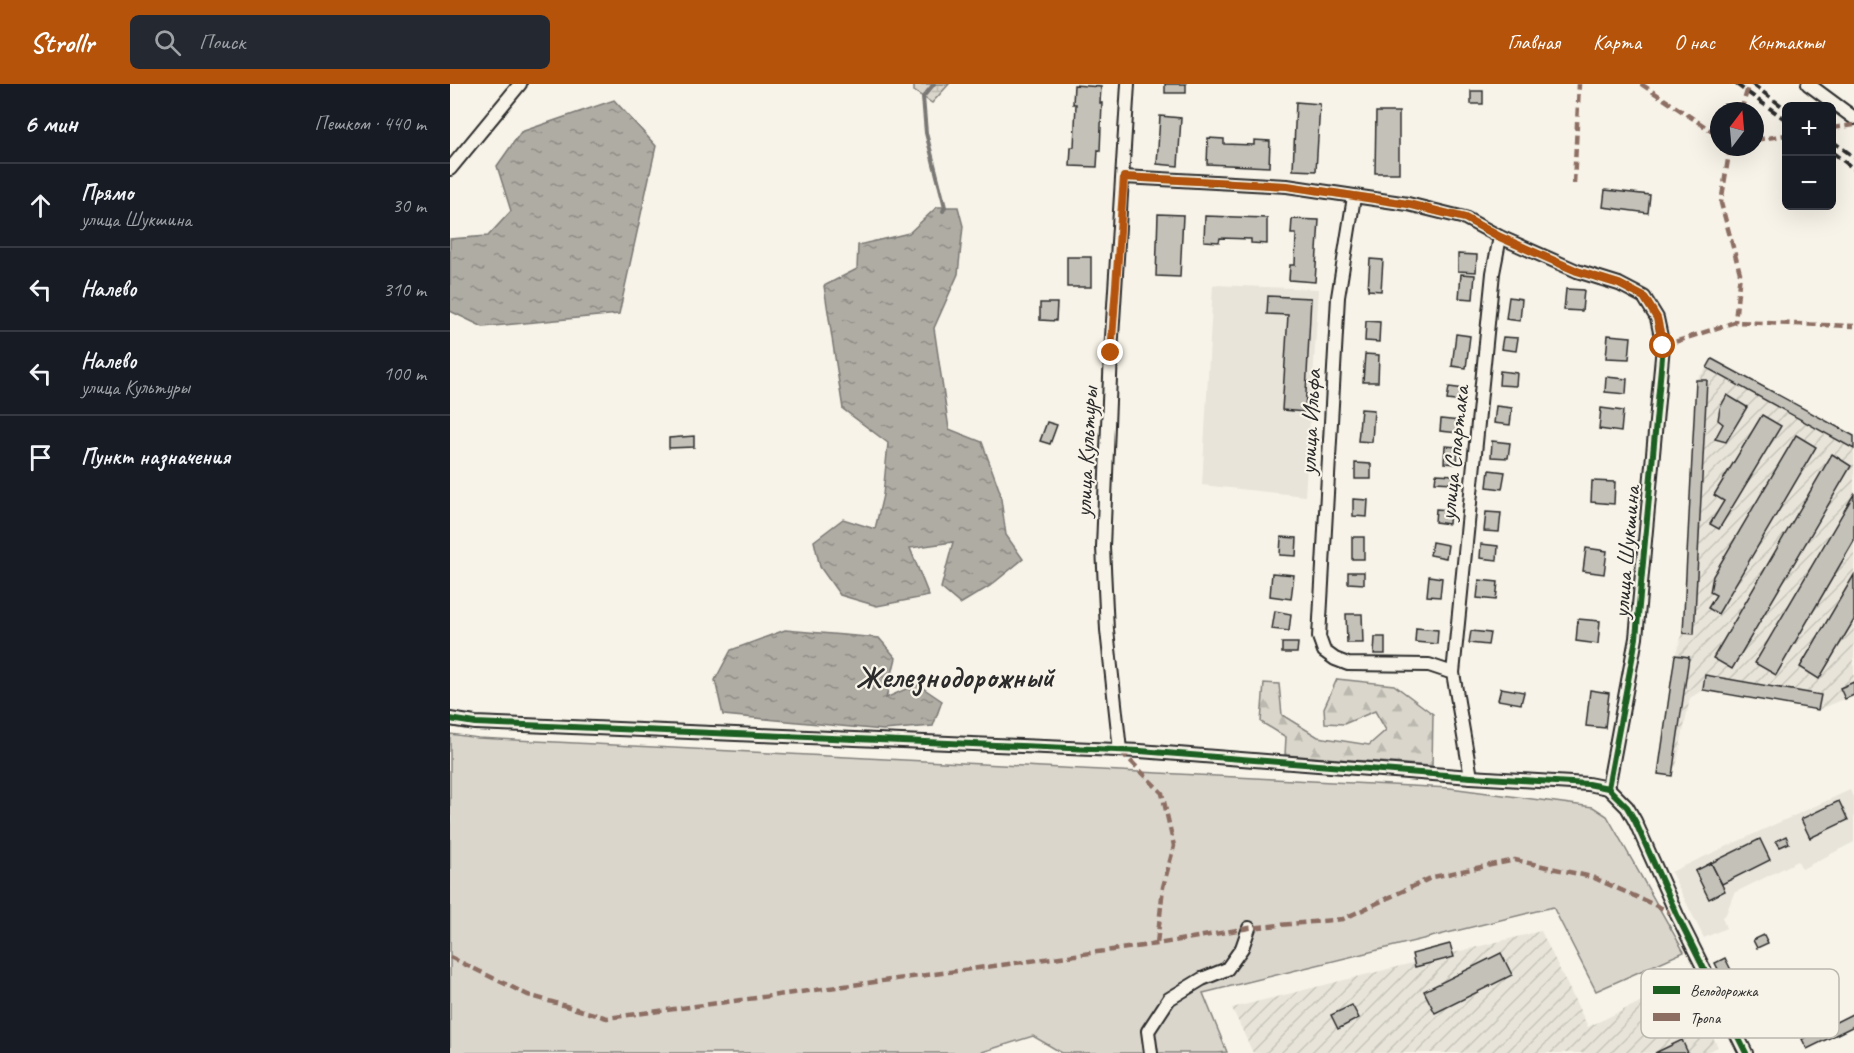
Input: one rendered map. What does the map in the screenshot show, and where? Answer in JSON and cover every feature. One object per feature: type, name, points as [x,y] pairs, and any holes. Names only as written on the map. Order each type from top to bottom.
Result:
[{"type":"street","points":[[450,170],[520,84]]},
{"type":"street","name":"улица Культуры","points":[[1120,750],[1107,630],[1102,547],[1111,353],[1124,177],[1128,84]]},
{"type":"street","points":[[1808,84],[1854,118]]},
{"type":"street","points":[[1124,177],[1287,186],[1408,204],[1465,218],[1500,237]]},
{"type":"street","name":"улица Ильфа","points":[[1354,197],[1338,297],[1319,637],[1324,651],[1348,664],[1429,665],[1453,673]]},
{"type":"street","name":"улица Шукшина","points":[[1500,237],[1577,271],[1619,284],[1644,297],[1657,318],[1663,346],[1636,638],[1608,788]]},
{"type":"street","name":"улица Спартака","points":[[1471,777],[1453,673],[1493,273],[1500,237]]},
{"type":"street","points":[[450,719],[487,723],[1120,750],[1588,784],[1608,788],[1628,807],[1704,969]]},
{"type":"street","points":[[1151,1053],[1148,1031],[1169,999],[1202,979],[1227,969],[1242,948],[1249,928]]},
{"type":"street","points":[[1738,1038],[1746,1053]]},
{"type":"shaded area","points":[[1213,285],[1319,289],[1305,496],[1202,485]]},
{"type":"shaded area","points":[[1712,359],[1854,436],[1854,695],[1818,710],[1703,690],[1690,698],[1676,767],[1658,774],[1675,655],[1683,633],[1696,380]]},
{"type":"shaded area","points":[[1850,790],[1854,799],[1854,842],[1802,869],[1798,861],[1734,893],[1726,914],[1722,917],[1726,928],[1704,938],[1671,872]]},
{"type":"shaded area","points":[[1541,931],[1588,1027],[1641,1002],[1641,1038],[1713,1038],[1718,1047],[1705,1053],[1253,1053],[1232,1008]]},
{"type":"green space","points":[[914,84],[949,84],[932,103],[914,91]]},
{"type":"green space","points":[[1337,679],[1394,685],[1433,714],[1432,766],[1285,755],[1286,737],[1261,722],[1264,683],[1279,684],[1282,715],[1318,737],[1369,745],[1386,730],[1375,711],[1344,724],[1325,723],[1324,708]]},
{"type":"green space","points":[[450,734],[478,738],[1450,788],[1593,807],[1607,816],[1684,952],[1641,969],[1641,971],[1596,991],[1553,907],[1203,993],[1227,1052],[1218,1053],[1062,1053],[1033,1036],[979,1053],[450,1053]]},
{"type":"water","points":[[614,100],[656,146],[619,314],[483,327],[450,311],[450,239],[488,236],[511,211],[497,166],[521,132]]},
{"type":"water","points":[[937,207],[958,207],[963,226],[958,274],[934,328],[949,429],[982,442],[1000,492],[1006,535],[1023,559],[990,586],[960,604],[941,588],[953,542],[910,548],[929,596],[877,606],[840,595],[820,567],[814,541],[843,519],[875,529],[883,495],[888,443],[843,409],[824,286],[857,269],[858,245],[909,233]]},
{"type":"water","points":[[785,630],[879,638],[896,658],[886,698],[917,684],[942,701],[933,726],[883,730],[723,715],[715,680],[731,650]]},
{"type":"building","points":[[1165,84],[1186,84],[1186,93],[1165,93]]},
{"type":"building","points":[[1074,85],[1101,87],[1100,151],[1098,150],[1097,167],[1070,166],[1071,147],[1074,147],[1076,104],[1073,104]]},
{"type":"building","points":[[1471,91],[1483,91],[1483,104],[1471,104]]},
{"type":"building","points":[[1296,102],[1320,104],[1316,171],[1293,170]]},
{"type":"building","points":[[1376,112],[1399,112],[1399,173],[1375,173]]},
{"type":"building","points":[[1160,116],[1181,118],[1178,166],[1157,164]]},
{"type":"building","points":[[1208,138],[1224,139],[1224,144],[1254,145],[1254,140],[1270,141],[1269,167],[1207,164]]},
{"type":"building","points":[[1605,190],[1650,195],[1648,213],[1603,207]]},
{"type":"building","points":[[1158,214],[1183,215],[1180,277],[1156,276]]},
{"type":"building","points":[[1205,216],[1267,218],[1267,244],[1251,243],[1251,239],[1220,238],[1219,242],[1204,241]]},
{"type":"building","points":[[1292,219],[1319,220],[1315,282],[1289,280],[1290,265],[1295,265],[1296,234],[1291,234]]},
{"type":"building","points":[[1458,254],[1477,255],[1476,272],[1458,271]]},
{"type":"building","points":[[1067,257],[1091,257],[1091,287],[1067,287]]},
{"type":"building","points":[[1370,259],[1383,260],[1381,291],[1368,290]]},
{"type":"building","points":[[1461,274],[1475,275],[1473,299],[1459,298]]},
{"type":"building","points":[[1566,289],[1584,290],[1582,311],[1564,310]]},
{"type":"building","points":[[1268,296],[1311,298],[1305,412],[1282,410],[1288,315],[1267,314]]},
{"type":"building","points":[[1509,297],[1522,299],[1520,321],[1506,319]]},
{"type":"building","points":[[1040,303],[1057,303],[1056,321],[1040,320]]},
{"type":"building","points":[[1366,321],[1380,322],[1379,342],[1365,341]]},
{"type":"building","points":[[1456,334],[1470,336],[1466,368],[1452,366]]},
{"type":"building","points":[[1608,335],[1631,337],[1629,359],[1606,358]]},
{"type":"building","points":[[1503,337],[1518,338],[1516,351],[1501,349]]},
{"type":"building","points":[[1365,354],[1379,355],[1378,382],[1363,382]]},
{"type":"building","points":[[1712,359],[1854,436],[1854,449],[1707,368]]},
{"type":"building","points":[[1500,371],[1517,373],[1516,386],[1499,385]]},
{"type":"building","points":[[1606,377],[1627,379],[1626,394],[1605,392]]},
{"type":"building","points":[[1696,380],[1707,380],[1694,634],[1683,633]]},
{"type":"building","points":[[1449,387],[1465,389],[1463,402],[1447,400]]},
{"type":"building","points":[[1727,395],[1747,407],[1726,442],[1715,439],[1723,424],[1718,420],[1720,408]]},
{"type":"building","points":[[1496,406],[1512,408],[1510,425],[1494,423]]},
{"type":"building","points":[[1601,408],[1623,411],[1621,432],[1599,429]]},
{"type":"building","points":[[1361,409],[1374,410],[1372,442],[1358,441]]},
{"type":"building","points":[[1762,415],[1781,426],[1719,529],[1710,524],[1724,501],[1714,495]]},
{"type":"building","points":[[1441,419],[1460,421],[1459,433],[1440,431]]},
{"type":"building","points":[[1047,422],[1057,425],[1050,444],[1040,441]]},
{"type":"building","points":[[1796,435],[1816,447],[1718,614],[1708,608],[1716,595],[1710,592],[1713,576]]},
{"type":"building","points":[[694,436],[694,447],[669,448],[669,438]]},
{"type":"building","points":[[1492,441],[1510,443],[1508,458],[1491,457]]},
{"type":"building","points":[[1445,446],[1458,447],[1457,464],[1444,463]]},
{"type":"building","points":[[1832,454],[1851,466],[1732,669],[1713,658]]},
{"type":"building","points":[[1355,463],[1371,464],[1371,479],[1355,479]]},
{"type":"building","points":[[1489,470],[1505,472],[1502,489],[1487,487]]},
{"type":"building","points":[[1436,474],[1455,475],[1454,483],[1435,482]]},
{"type":"building","points":[[1592,481],[1615,482],[1614,504],[1591,502]]},
{"type":"building","points":[[1854,494],[1854,541],[1776,675],[1755,663]]},
{"type":"building","points":[[1353,499],[1368,500],[1367,517],[1353,516]]},
{"type":"building","points":[[1436,509],[1450,510],[1449,524],[1435,522]]},
{"type":"building","points":[[1486,512],[1501,513],[1499,532],[1484,531]]},
{"type":"building","points":[[1281,537],[1297,538],[1296,556],[1280,555]]},
{"type":"building","points":[[1352,537],[1364,537],[1364,559],[1352,559]]},
{"type":"building","points":[[1432,542],[1448,545],[1446,558],[1430,555]]},
{"type":"building","points":[[1481,544],[1498,546],[1497,560],[1480,558]]},
{"type":"building","points":[[1586,548],[1607,551],[1604,574],[1583,571]]},
{"type":"building","points":[[1348,572],[1364,572],[1364,584],[1348,583]]},
{"type":"building","points":[[1272,573],[1294,575],[1291,599],[1270,596]]},
{"type":"building","points":[[1854,575],[1854,620],[1819,679],[1800,667]]},
{"type":"building","points":[[1429,576],[1442,578],[1440,597],[1427,596]]},
{"type":"building","points":[[1479,580],[1498,582],[1496,600],[1477,598]]},
{"type":"building","points":[[1275,611],[1291,614],[1289,631],[1272,629]]},
{"type":"building","points":[[1346,614],[1362,614],[1363,643],[1347,643]]},
{"type":"building","points":[[1578,619],[1600,621],[1598,644],[1576,641]]},
{"type":"building","points":[[1416,628],[1438,630],[1437,644],[1415,642]]},
{"type":"building","points":[[1471,631],[1490,633],[1488,645],[1469,643]]},
{"type":"building","points":[[1375,637],[1385,637],[1385,654],[1374,654]]},
{"type":"building","points":[[1282,643],[1298,643],[1297,653],[1282,653]]},
{"type":"building","points":[[1675,655],[1689,657],[1672,776],[1658,774]]},
{"type":"building","points":[[1705,675],[1821,695],[1818,710],[1703,690]]},
{"type":"building","points":[[1854,682],[1854,695],[1845,699],[1840,688]]},
{"type":"building","points":[[1501,688],[1524,692],[1521,704],[1498,700]]},
{"type":"building","points":[[1590,690],[1609,693],[1605,728],[1586,726]]},
{"type":"building","points":[[1839,801],[1848,820],[1810,838],[1801,819]]},
{"type":"building","points":[[1786,836],[1789,843],[1780,847],[1776,841]]},
{"type":"building","points":[[1760,839],[1770,860],[1722,884],[1711,863]]},
{"type":"building","points":[[1711,863],[1725,891],[1709,899],[1695,871]]},
{"type":"building","points":[[1764,935],[1768,943],[1757,948],[1753,940]]},
{"type":"building","points":[[1450,944],[1454,957],[1415,967],[1412,954]]},
{"type":"building","points":[[1501,953],[1512,975],[1435,1013],[1424,991]]},
{"type":"building","points":[[1725,958],[1730,969],[1718,969],[1715,963]]},
{"type":"building","points":[[1352,1005],[1359,1018],[1338,1029],[1331,1015]]},
{"type":"building","points":[[1854,1013],[1854,1026],[1839,1033],[1839,1020]]},
{"type":"building","points":[[1804,1038],[1829,1038],[1807,1049],[1802,1039]]},
{"type":"building","points":[[1682,1040],[1688,1053],[1655,1053]]},
{"type":"waterway","points":[[934,84],[923,97],[926,133],[945,207],[943,211]]},
{"type":"railway","points":[[1736,84],[1782,117]]},
{"type":"railway","points":[[1752,84],[1782,106]]},
{"type":"railway","points":[[1836,144],[1854,157]]},
{"type":"railway","points":[[1836,155],[1854,169]]},
{"type":"marked path","points":[[1574,184],[1579,84]]},
{"type":"marked path","points":[[1641,84],[1710,130]]},
{"type":"marked path","points":[[1744,102],[1749,84]]},
{"type":"marked path","points":[[1836,127],[1854,125]]},
{"type":"marked path","points":[[1764,139],[1782,136]]},
{"type":"marked path","points":[[1729,156],[1721,203],[1740,273],[1735,322]]},
{"type":"marked path","points":[[1663,346],[1735,322],[1854,326]]},
{"type":"marked path","points":[[1121,751],[1162,793],[1174,846],[1163,887],[1157,944]]},
{"type":"marked path","points":[[450,957],[528,995],[607,1018],[1157,944],[1249,928],[1343,919],[1433,877],[1515,860],[1592,877],[1677,915]]},
{"type":"cycle path","points":[[1124,177],[1287,186],[1408,204],[1465,218],[1500,237],[1577,271],[1619,284],[1644,297],[1657,318],[1663,346],[1636,638],[1608,788]]},
{"type":"cycle path","points":[[450,719],[475,723],[1140,751],[1588,784],[1608,788],[1627,807],[1704,969]]},
{"type":"cycle path","points":[[1738,1038],[1746,1053]]},
{"type":"district","name":"Железнодорожный","points":[[955,677]]},
{"type":"route","points":[[1111,353],[1124,177],[1287,186],[1408,204],[1465,218],[1500,237],[1577,271],[1619,284],[1644,297],[1657,318],[1663,346]]}]
